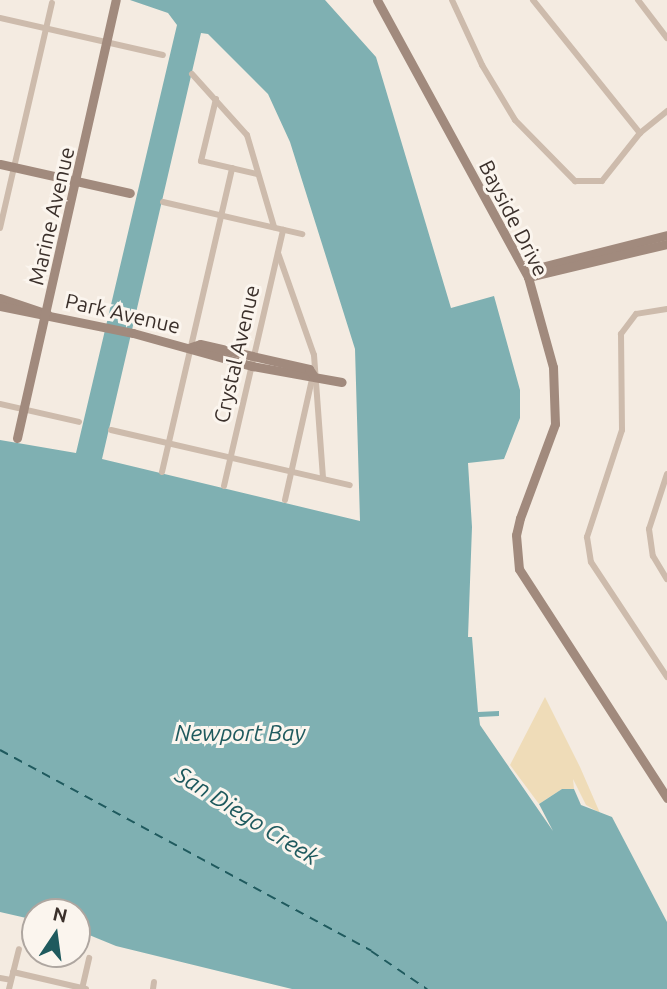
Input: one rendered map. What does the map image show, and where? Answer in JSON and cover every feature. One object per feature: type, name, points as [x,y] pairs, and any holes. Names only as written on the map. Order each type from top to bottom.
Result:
[{"type":"street","name":"Marine Avenue","points":[[17,438],[116,0]]},
{"type":"street","name":"Bayside Drive","points":[[377,0],[528,277],[553,367],[557,400],[550,439],[520,518],[516,543],[519,569],[667,798]]},
{"type":"street","points":[[452,0],[482,65],[515,120],[570,178],[593,184],[609,175],[640,133],[667,111]]},
{"type":"street","points":[[533,0],[640,133]]},
{"type":"street","points":[[638,0],[667,38]]},
{"type":"street","points":[[0,228],[52,3]]},
{"type":"street","points":[[0,18],[163,55]]},
{"type":"street","points":[[192,74],[247,135],[274,227]]},
{"type":"street","points":[[216,99],[201,161],[257,174]]},
{"type":"street","points":[[0,164],[130,193]]},
{"type":"street","points":[[162,472],[232,168]]},
{"type":"street","points":[[163,201],[302,234]]},
{"type":"street","name":"Crystal Avenue","points":[[224,486],[283,229]]},
{"type":"street","points":[[528,277],[537,268],[667,235]]},
{"type":"street","points":[[528,277],[667,244]]},
{"type":"street","points":[[278,252],[314,355],[323,478]]},
{"type":"street","name":"Park Avenue","points":[[0,298],[47,313]]},
{"type":"street","name":"Park Avenue","points":[[0,306],[47,313],[191,346],[200,344],[253,361],[309,369],[314,375],[342,382]]},
{"type":"street","points":[[667,309],[636,314],[621,334],[622,430],[587,537],[591,562],[667,677]]},
{"type":"street","points":[[285,500],[314,375]]},
{"type":"street","points":[[0,404],[79,422]]},
{"type":"street","points":[[111,430],[350,485]]},
{"type":"street","points":[[667,474],[649,529],[653,556],[667,579]]},
{"type":"street","points":[[9,989],[19,948]]},
{"type":"street","points":[[13,972],[84,989],[87,968]]},
{"type":"street","points":[[0,978],[11,981]]},
{"type":"sand","points":[[545,697],[600,813],[586,805],[573,779],[574,789],[562,789],[539,804],[510,765]]},
{"type":"water","name":"Newport Bay","points":[[130,0],[325,0],[376,57],[451,308],[494,296],[520,390],[520,418],[504,459],[468,463],[472,527],[468,637],[472,637],[478,712],[499,711],[499,716],[479,717],[480,725],[553,831],[539,804],[562,789],[574,789],[581,805],[612,817],[667,922],[667,989],[292,989],[116,946],[91,936],[91,898],[21,898],[21,917],[0,912],[0,440],[76,453],[177,25],[168,13]],"holes":[[[201,33],[208,34],[268,94],[290,142],[355,349],[360,521],[102,459]]]},
{"type":"ferry route","points":[[0,750],[371,951],[427,989]]},
{"type":"water label","name":"San Diego Creek","points":[[247,816]]}]
